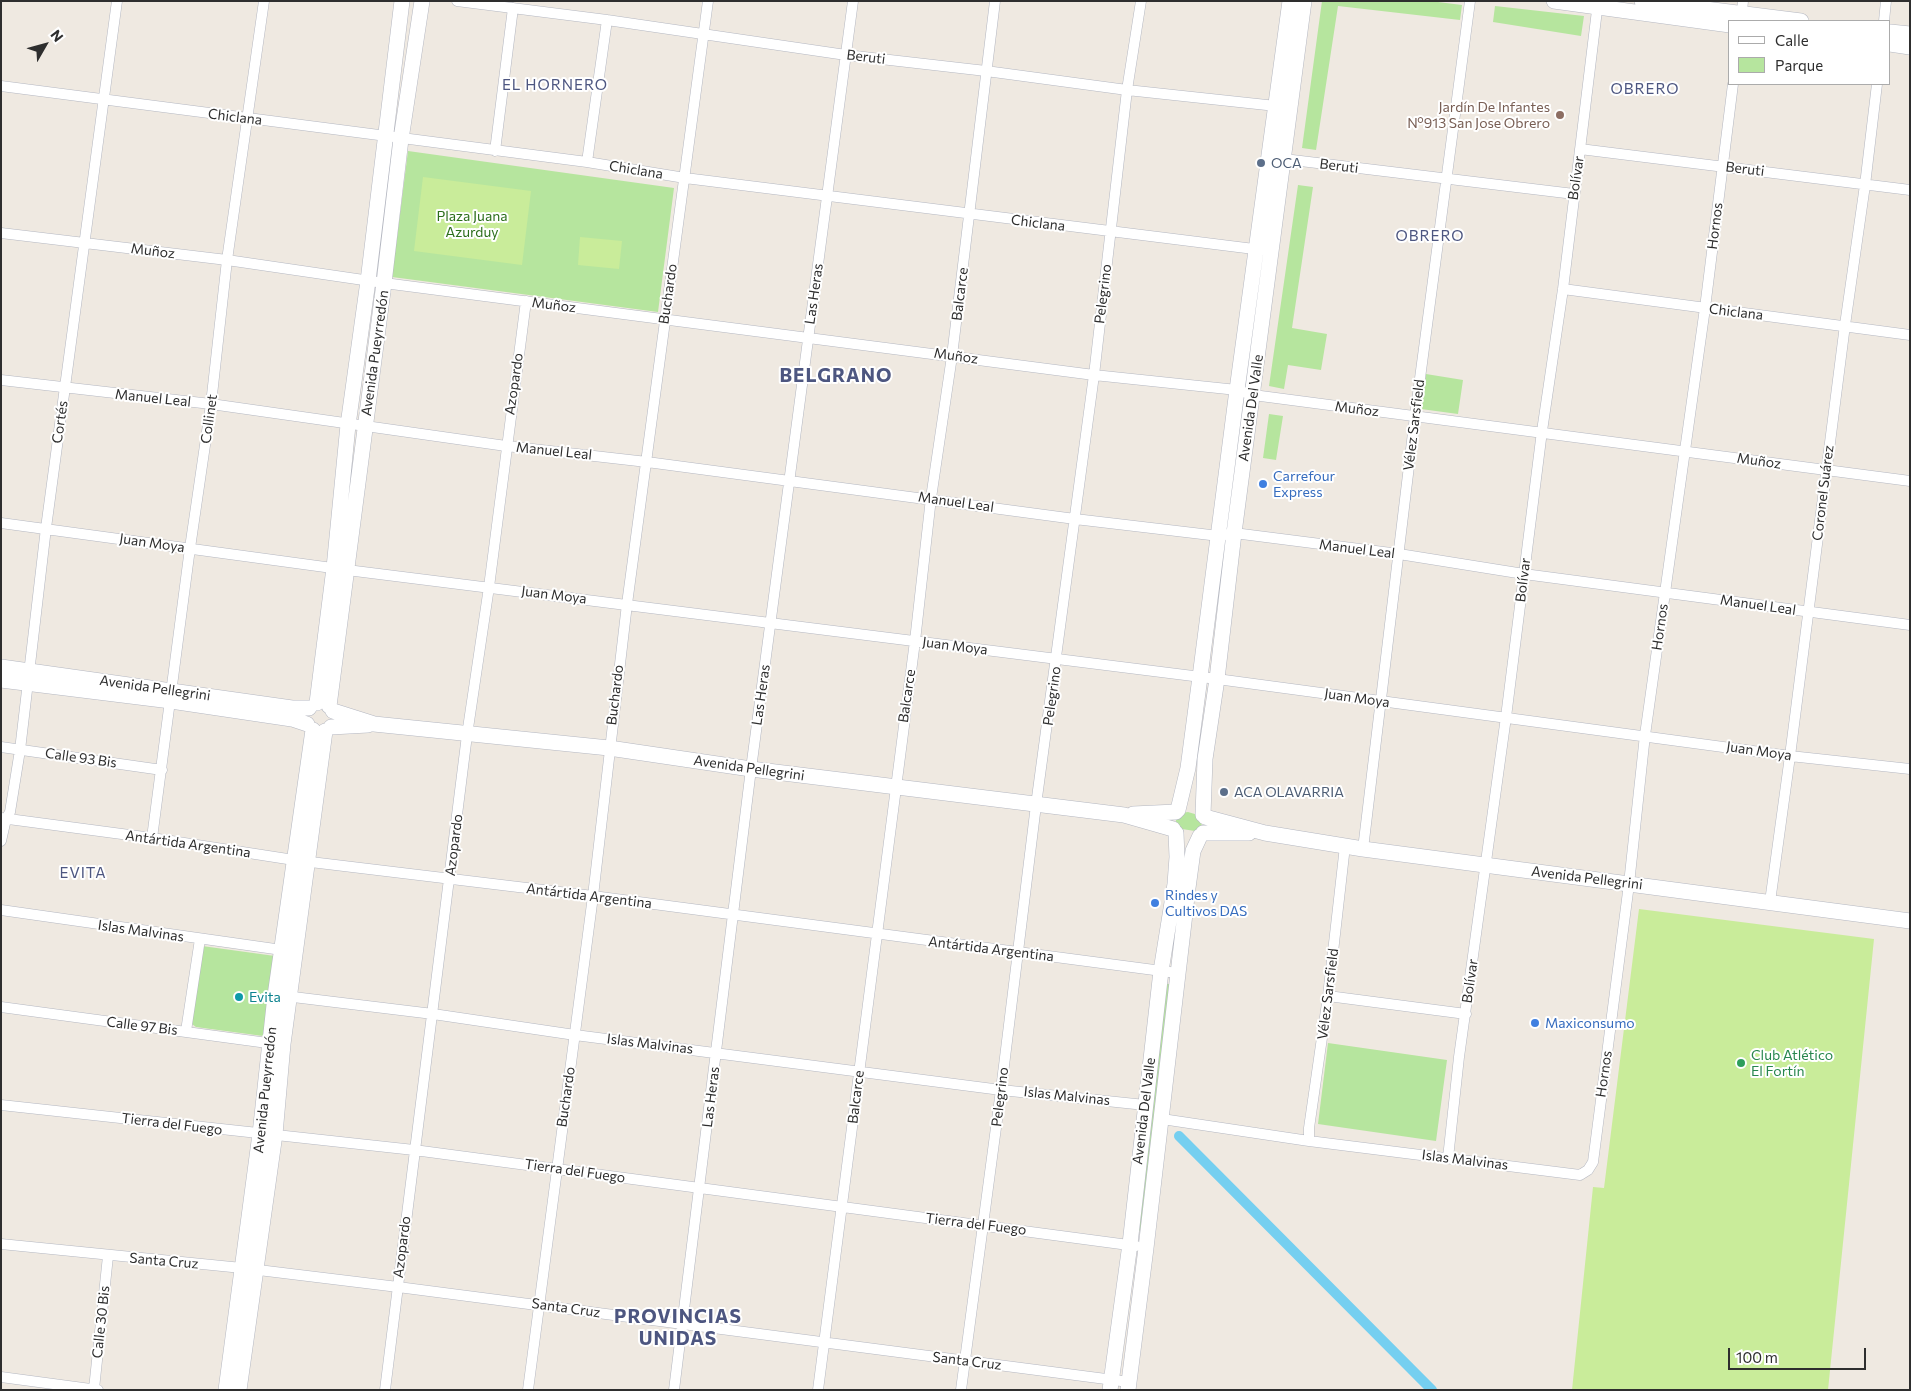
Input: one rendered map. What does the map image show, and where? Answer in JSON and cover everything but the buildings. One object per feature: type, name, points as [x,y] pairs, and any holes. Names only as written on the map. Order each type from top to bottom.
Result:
[{"type":"main road","name":"Avenida Pueyrredón","points":[[322,707],[341,569],[365,425],[384,283],[402,1]]},
{"type":"main road","name":"Avenida Pueyrredón","points":[[341,569],[348,425],[368,281],[394,138],[422,1]]},
{"type":"main road","name":"Avenida Del Valle","points":[[1177,811],[1188,768],[1290,1]]},
{"type":"main road","name":"Avenida Del Valle","points":[[1204,816],[1205,759],[1217,679],[1234,533],[1304,1]]},
{"type":"main road","points":[[1554,1],[1598,4],[1728,25]]},
{"type":"main road","points":[[1642,1],[1742,12],[1794,20]]},
{"type":"main road","points":[[1891,32],[1910,34]]},
{"type":"main road","points":[[1891,44],[1910,47]]},
{"type":"main road","name":"Avenida Pellegrini","points":[[1,667],[28,677],[172,695],[292,708],[322,707],[374,724],[609,748],[751,769],[1124,814],[1177,811]]},
{"type":"main road","name":"Avenida Pellegrini","points":[[1,680],[28,677]]},
{"type":"main road","name":"Avenida Pellegrini","points":[[172,695],[292,719],[319,728],[374,724]]},
{"type":"main road","points":[[322,707],[334,719],[319,728],[305,714],[322,707]]},
{"type":"main road","name":"Avenida Pueyrredón","points":[[226,1390],[249,1269],[268,1134],[282,996],[319,728]]},
{"type":"main road","points":[[1193,809],[1204,816],[1206,827],[1202,835],[1189,837],[1174,831],[1172,821],[1177,811],[1193,809]]},
{"type":"main road","name":"Avenida Pellegrini","points":[[1124,814],[1174,831]]},
{"type":"main road","name":"Avenida Pellegrini","points":[[1204,816],[1266,833],[1363,849],[1910,921]]},
{"type":"main road","name":"Avenida Del Valle","points":[[1111,1385],[1130,1244],[1144,1105],[1161,971],[1175,884],[1177,856],[1174,831]]},
{"type":"main road","name":"Avenida Pellegrini","points":[[1202,835],[1266,833]]},
{"type":"main road","name":"Avenida Del Valle","points":[[1128,1386],[1162,1119],[1177,973],[1194,851],[1202,835]]},
{"type":"main road","name":"Avenida Pueyrredón","points":[[282,996],[282,950],[301,860]]},
{"type":"main road","name":"Avenida Pueyrredón","points":[[238,1390],[249,1269]]},
{"type":"street","name":"Cortés","points":[[1,841],[4,819],[10,812],[20,750],[46,528],[117,1]]},
{"type":"street","name":"Collinet","points":[[152,838],[211,404],[227,260],[264,1]]},
{"type":"street","name":"Beruti","points":[[457,1],[607,20],[846,55],[1128,90],[1276,106]]},
{"type":"street","name":"Buchardo","points":[[528,1390],[593,896],[609,748],[664,318],[685,178],[708,1]]},
{"type":"street","name":"Las Heras","points":[[674,1390],[751,769],[853,1]]},
{"type":"street","name":"Balcarce","points":[[818,1390],[996,1]]},
{"type":"street","name":"Pelegrino","points":[[961,1390],[1141,1]]},
{"type":"street","name":"Vélez Sarsfield","points":[[1363,849],[1415,416],[1470,1]]},
{"type":"street","points":[[1884,20],[1886,1]]},
{"type":"street","name":"Bolívar","points":[[1448,1158],[1542,431],[1563,289],[1598,4]]},
{"type":"street","points":[[495,151],[513,8]]},
{"type":"street","points":[[587,162],[607,20]]},
{"type":"street","name":"Hornos","points":[[1588,1170],[1593,1162],[1629,884],[1645,735],[1733,85]]},
{"type":"street","name":"Coronel Suárez","points":[[1770,902],[1877,85]]},
{"type":"street","name":"Chiclana","points":[[1,86],[587,162],[685,178],[1256,250],[1272,250]]},
{"type":"street","name":"Beruti","points":[[1580,149],[1910,190]]},
{"type":"street","name":"Beruti","points":[[1284,160],[1574,194]]},
{"type":"street","name":"Muñoz","points":[[1,233],[227,260],[526,302],[664,318],[1094,375],[1237,390],[1253,395],[1910,480]]},
{"type":"street","name":"Chiclana","points":[[1563,289],[1910,334]]},
{"type":"street","name":"Azopardo","points":[[385,1390],[467,735],[489,587],[526,302]]},
{"type":"street","name":"Manuel Leal","points":[[1,380],[211,404],[348,425],[365,425],[506,446],[931,498],[1075,519],[1219,536],[1234,533],[1399,554],[1524,574],[1910,625]]},
{"type":"street","name":"Juan Moya","points":[[1,523],[341,569],[1217,679],[1645,735],[1790,756],[1910,769]]},
{"type":"street","name":"Calle 93 Bis","points":[[1,747],[162,770]]},
{"type":"street","name":"Antártida Argentina","points":[[4,819],[301,860],[593,896],[1177,973]]},
{"type":"street","name":"Vélez Sarsfield","points":[[1309,1141],[1309,1128],[1328,996],[1345,846]]},
{"type":"street","name":"Islas Malvinas","points":[[1,910],[282,950]]},
{"type":"street","points":[[186,1031],[200,939]]},
{"type":"street","name":"Islas Malvinas","points":[[282,996],[433,1014],[575,1035],[859,1070],[1001,1090],[1144,1105]]},
{"type":"street","points":[[1328,996],[1466,1014]]},
{"type":"street","name":"Calle 97 Bis","points":[[1,1007],[276,1044]]},
{"type":"street","name":"Tierra del Fuego","points":[[1,1105],[414,1150],[1130,1244],[1146,1248]]},
{"type":"street","name":"Islas Malvinas","points":[[1162,1119],[1309,1141],[1580,1175],[1588,1170]]},
{"type":"street","name":"Santa Cruz","points":[[1,1244],[249,1269],[539,1304],[683,1325],[966,1360],[1111,1385],[1128,1386]]},
{"type":"street","name":"Calle 30 Bis","points":[[94,1389],[108,1256]]},
{"type":"street","points":[[1,1377],[98,1390]]},
{"type":"green space","points":[[1322,1],[1430,1],[1462,5],[1460,20],[1338,6],[1316,150],[1302,148]]},
{"type":"green space","points":[[1495,6],[1584,16],[1581,36],[1493,22]]},
{"type":"green space","name":"Plaza Juana Azurduy","points":[[408,151],[674,188],[658,312],[392,277]]},
{"type":"green space","points":[[423,177],[531,191],[522,265],[414,251]]},
{"type":"green space","points":[[1298,185],[1313,187],[1292,328],[1327,334],[1321,370],[1288,365],[1284,389],[1269,386]]},
{"type":"green space","points":[[580,237],[622,241],[619,269],[578,265]]},
{"type":"green space","points":[[1426,374],[1463,380],[1458,414],[1421,409]]},
{"type":"green space","points":[[1269,414],[1283,416],[1276,460],[1263,458]]},
{"type":"green space","points":[[1188,812],[1198,815],[1202,823],[1201,827],[1195,831],[1182,829],[1176,822],[1176,818],[1182,813]]},
{"type":"green space","name":"Club Atlético El Fortín","points":[[1639,909],[1874,939],[1828,1390],[1572,1390],[1593,1187],[1604,1188]]},
{"type":"green space","points":[[202,946],[275,956],[263,1036],[196,1027],[192,1024]]},
{"type":"green space","points":[[1165,984],[1170,984],[1142,1231],[1137,1230]]},
{"type":"green space","points":[[1328,1043],[1447,1060],[1436,1141],[1318,1124]]},
{"type":"waterway","points":[[1179,1136],[1432,1390]]},
{"type":"place","name":"Jardín De Infantes Nº913 San Jose Obrero","points":[[1560,115]]},
{"type":"place","name":"OCA","points":[[1261,163]]},
{"type":"place","name":"Carrefour Express","points":[[1263,484]]},
{"type":"place","name":"ACA OLAVARRIA","points":[[1224,792]]},
{"type":"place","name":"Rindes y Cultivos DAS","points":[[1155,903]]},
{"type":"place","name":"Evita","points":[[239,997]]},
{"type":"place","name":"Maxiconsumo","points":[[1535,1023]]},
{"type":"place","name":"Club Atlético El Fortín","points":[[1741,1063]]},
{"type":"district","name":"EL HORNERO","points":[[555,85]]},
{"type":"district","name":"OBRERO","points":[[1645,89]]},
{"type":"district","name":"OBRERO","points":[[1430,236]]},
{"type":"district","name":"BELGRANO","points":[[836,376]]},
{"type":"district","name":"EVITA","points":[[83,873]]},
{"type":"district","name":"PROVINCIAS UNIDAS","points":[[678,1328]]}]
